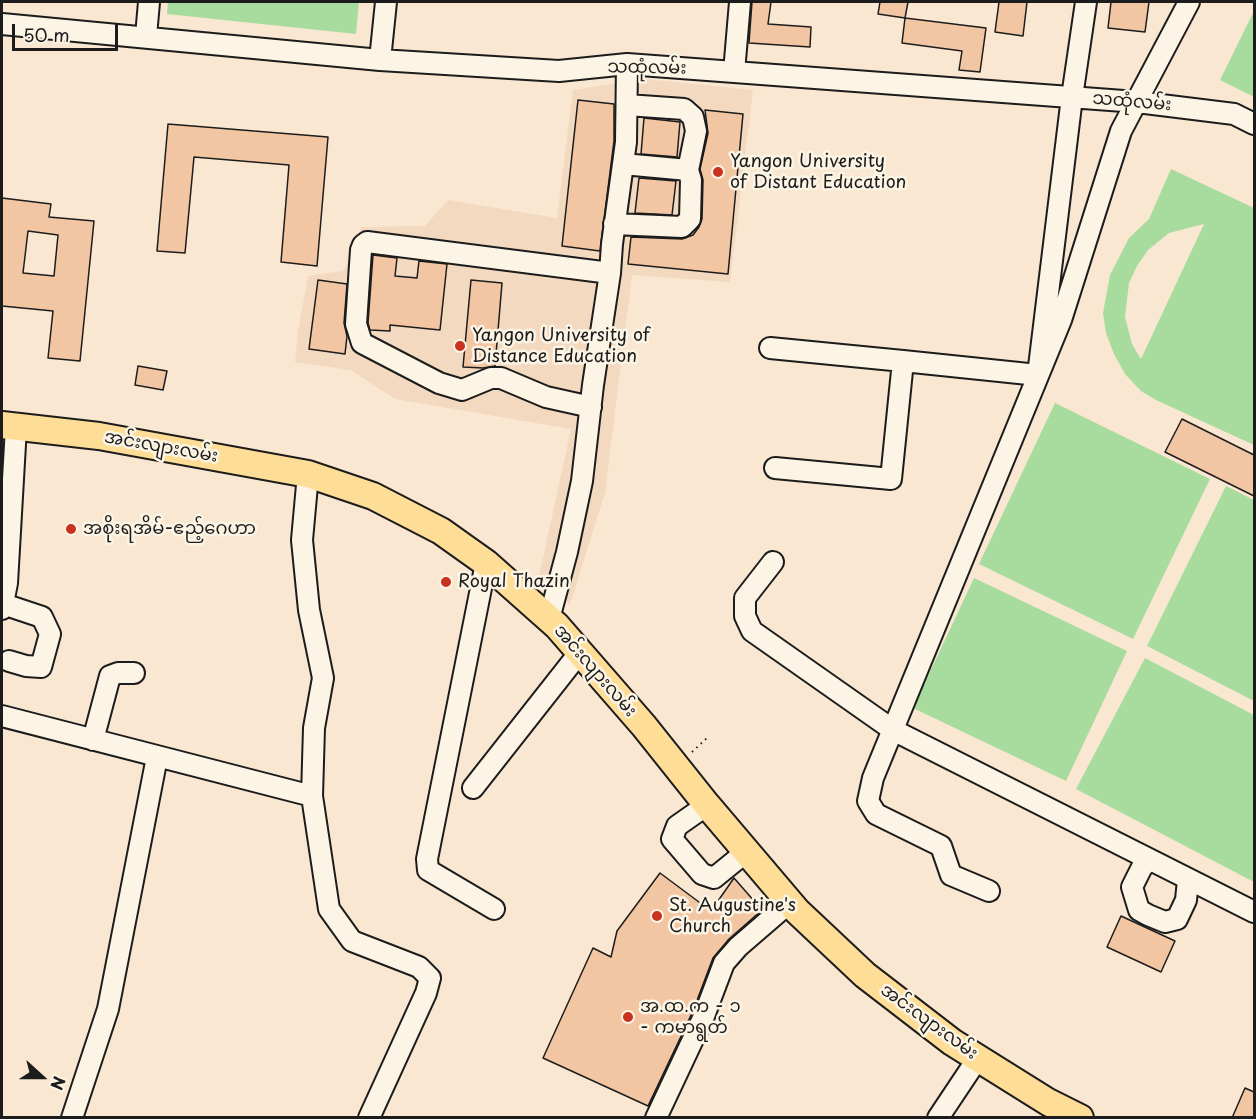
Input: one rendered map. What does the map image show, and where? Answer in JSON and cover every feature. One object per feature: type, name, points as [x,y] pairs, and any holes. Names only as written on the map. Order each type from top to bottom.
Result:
[{"type":"main road","name":"အင်းလျားလမ်း","points":[[9,426],[57,430],[152,445],[308,474],[355,488],[392,504],[441,531],[486,563],[549,619],[580,652],[789,903],[865,975],[952,1042],[1048,1102],[1080,1118]]},
{"type":"street","points":[[146,36],[150,2]]},
{"type":"street","points":[[380,60],[386,2]]},
{"type":"street","points":[[734,72],[740,2]]},
{"type":"street","points":[[1038,375],[1086,2]]},
{"type":"street","points":[[989,891],[951,875],[941,846],[876,814],[868,801],[873,777],[1061,320],[1120,132],[1189,2]]},
{"type":"street","name":"သထုံလမ်း","points":[[2,24],[380,60],[560,71],[627,64],[1137,102],[1234,114],[1254,124]]},
{"type":"street","points":[[549,619],[567,552],[582,481],[626,142],[627,64]]},
{"type":"street","points":[[614,224],[682,227],[690,219],[691,180],[688,170],[696,131],[693,117],[684,109],[627,105]]},
{"type":"street","points":[[623,164],[688,170]]},
{"type":"street","points":[[591,407],[546,396],[501,378],[491,378],[462,390],[439,383],[362,342],[356,324],[361,250],[367,242],[610,273]]},
{"type":"street","points":[[770,348],[1038,375]]},
{"type":"street","points":[[776,468],[891,479],[903,361]]},
{"type":"street","points":[[9,426],[7,583],[2,607],[42,617],[50,634],[41,667],[9,661]]},
{"type":"street","points":[[308,474],[302,540],[309,610],[323,678],[314,728],[312,796],[329,909],[352,941],[419,968],[430,978],[426,993],[369,1118]]},
{"type":"street","points":[[773,562],[745,598],[745,616],[752,631],[893,730],[1254,912]]},
{"type":"street","points":[[486,563],[427,859],[428,870],[494,909]]},
{"type":"street","points":[[473,788],[580,652]]},
{"type":"street","points":[[93,740],[110,676],[118,673],[134,673]]},
{"type":"street","points":[[2,716],[312,796]]},
{"type":"street","points":[[72,1118],[108,1009],[157,757]]},
{"type":"street","points":[[707,805],[677,826],[672,839],[702,874],[714,878],[746,852]]},
{"type":"street","points":[[1150,860],[1142,867],[1132,887],[1139,910],[1148,915],[1165,922],[1178,919],[1186,900],[1188,880]]},
{"type":"street","points":[[656,1118],[704,1016],[723,963],[789,903]]},
{"type":"street","points":[[938,1118],[978,1058]]},
{"type":"path","points":[[676,767],[709,736]]},
{"type":"shaded area","name":"Yangon University of Distance Education","points":[[645,79],[753,90],[730,282],[632,275],[605,493],[570,604],[539,577],[571,429],[395,399],[351,370],[295,362],[298,331],[308,276],[344,271],[361,227],[425,226],[448,200],[557,218],[573,90]]},
{"type":"green space","points":[[168,2],[359,2],[356,34],[167,14]]},
{"type":"green space","points":[[1254,11],[1254,97],[1220,80]]},
{"type":"green space","points":[[1171,169],[1254,208],[1254,445],[1141,391],[1125,374],[1114,354],[1106,333],[1103,313],[1110,275],[1129,238],[1149,219]],"holes":[[[1204,224],[1141,359],[1132,344],[1125,317],[1129,283],[1148,250],[1169,233]]]},
{"type":"green space","points":[[1055,403],[1210,479],[1133,639],[979,564]]},
{"type":"green space","points":[[1226,486],[1254,500],[1254,701],[1147,646]]},
{"type":"green space","points":[[974,578],[1127,651],[1066,781],[913,708]]},
{"type":"green space","points":[[1145,658],[1254,715],[1254,882],[1076,789]]},
{"type":"building","points":[[752,2],[771,2],[768,24],[811,27],[810,47],[749,43]]},
{"type":"building","points":[[880,2],[908,2],[905,18],[878,14]]},
{"type":"building","points":[[999,2],[1027,2],[1023,36],[995,32]]},
{"type":"building","points":[[1111,2],[1149,2],[1145,32],[1108,28]]},
{"type":"building","points":[[905,18],[986,28],[980,72],[959,70],[962,51],[902,43]]},
{"type":"building","points":[[578,100],[614,104],[614,141],[600,251],[562,246]]},
{"type":"building","name":"Yangon University of Distant Education","points":[[705,110],[743,114],[728,274],[628,264],[631,237],[682,239],[693,235],[699,227],[702,219],[703,180],[700,169],[708,133]]},
{"type":"building","points":[[644,118],[680,122],[677,157],[641,154]]},
{"type":"building","points":[[168,124],[328,137],[317,266],[281,262],[289,165],[194,157],[185,253],[157,251]]},
{"type":"building","points":[[639,178],[676,181],[672,215],[635,213]]},
{"type":"building","points":[[2,198],[51,204],[49,217],[94,221],[80,361],[48,358],[53,311],[2,306]],"holes":[[[28,231],[58,235],[54,276],[23,273]]]},
{"type":"building","points":[[373,255],[397,258],[395,276],[417,278],[419,261],[447,264],[440,330],[390,325],[390,331],[370,330],[368,323]]},
{"type":"building","points":[[318,280],[347,284],[344,323],[347,336],[345,354],[309,349]]},
{"type":"building","points":[[471,280],[502,283],[495,366],[463,367]]},
{"type":"building","points":[[138,366],[167,371],[163,390],[135,385]]},
{"type":"building","points":[[1182,419],[1254,455],[1254,496],[1165,452]]},
{"type":"building","name":"အ.ထ.က - ၁ - ကမာရွတ်","points":[[660,873],[711,911],[734,878],[762,910],[729,939],[713,958],[693,1011],[648,1106],[543,1058],[593,948],[611,957],[617,931]]},
{"type":"building","points":[[1121,916],[1175,941],[1161,972],[1107,947]]},
{"type":"building","points":[[1245,1088],[1254,1092],[1254,1118],[1232,1118]]},
{"type":"place","name":"Yangon University of Distant Education","points":[[718,172]]},
{"type":"place","name":"Yangon University of Distance Education","points":[[460,346]]},
{"type":"place","name":"အစိုးရအိမ်-ဧည့်ဂေဟာ","points":[[71,529]]},
{"type":"place","name":"Royal Thazin","points":[[446,582]]},
{"type":"place","name":"St. Augustine's Church","points":[[657,916]]},
{"type":"place","name":"အ.ထ.က - ၁ - ကမာရွတ်","points":[[628,1017]]}]
